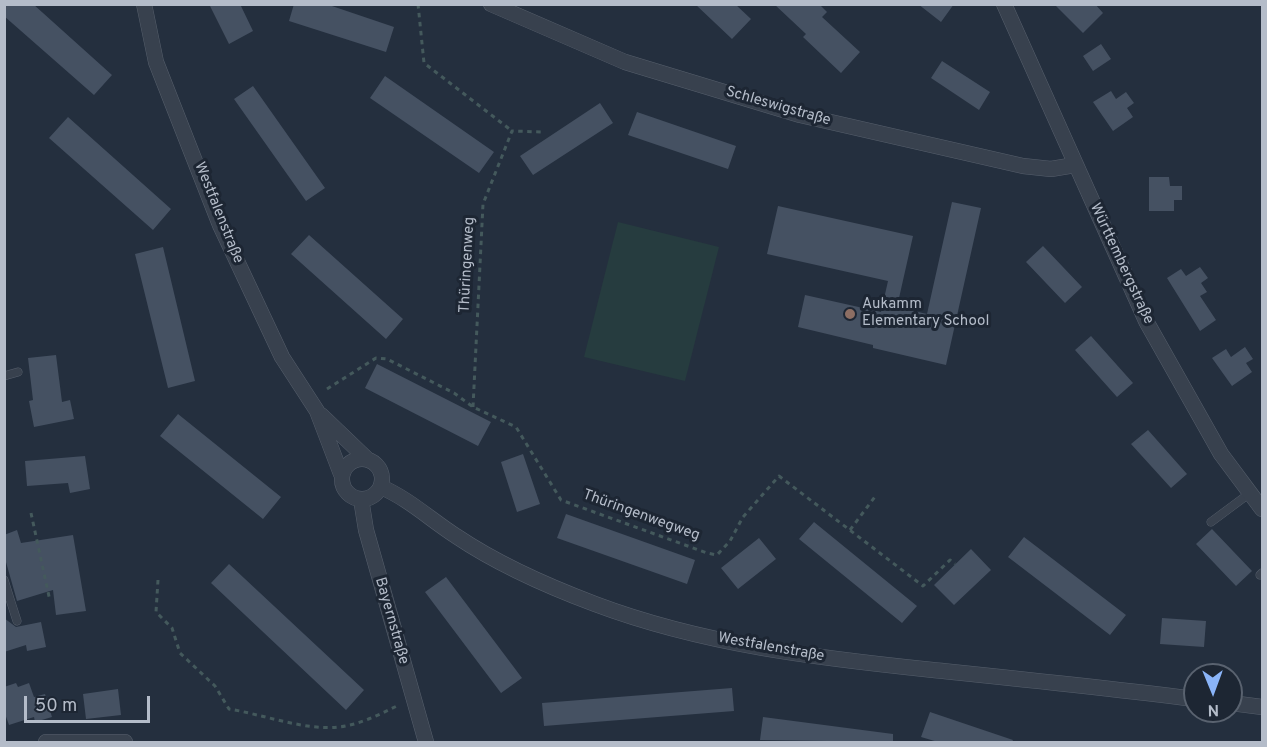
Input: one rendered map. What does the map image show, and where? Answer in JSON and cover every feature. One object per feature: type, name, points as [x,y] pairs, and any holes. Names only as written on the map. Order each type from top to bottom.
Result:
[{"type":"street","name":"Westfalenstraße","points":[[144,4],[156,62],[220,225],[282,357],[317,411],[342,474]]},
{"type":"street","name":"Schleswigstraße","points":[[491,4],[523,11],[625,62],[800,115],[1023,166],[1051,169],[1075,165]]},
{"type":"street","name":"Württembergstraße","points":[[1004,4],[1146,321],[1221,454],[1263,508]]},
{"type":"street","name":"Westfalenstraße","points":[[317,411],[367,459]]},
{"type":"street","points":[[367,459],[378,466],[381,473],[381,487],[373,496],[361,499],[348,494],[341,481],[342,474],[348,463],[367,459]]},
{"type":"street","name":"Westfalenstraße","points":[[381,487],[406,500],[458,537],[538,580],[596,604],[680,631],[733,644],[833,659],[1183,698]]},
{"type":"street","name":"Bayernstraße","points":[[361,499],[366,530],[426,742]]},
{"type":"street","points":[[1243,704],[1263,707]]},
{"type":"street","points":[[46,742],[118,742]]},
{"type":"lane","points":[[4,376],[18,372]]},
{"type":"lane","points":[[1211,522],[1251,493]]},
{"type":"lane","points":[[4,580],[7,597],[17,621]]},
{"type":"path","points":[[418,4],[424,63],[512,131],[542,132]]},
{"type":"path","name":"Thüringenweg","points":[[473,407],[483,204],[512,131]]},
{"type":"path","name":"Thüringenwegweg","points":[[327,389],[376,358],[387,359],[454,393],[473,407],[516,427],[561,500],[707,553],[717,555],[730,541],[743,517],[780,476],[923,586],[950,560],[955,564]]},
{"type":"path","points":[[849,530],[877,494]]},
{"type":"path","points":[[31,513],[50,601]]},
{"type":"path","points":[[158,580],[156,612],[172,628],[180,652],[215,686],[229,709],[261,714],[288,722],[337,728],[369,719],[400,704]]},
{"type":"green space","points":[[618,222],[719,247],[685,381],[584,357]]},
{"type":"building","points":[[4,4],[33,4],[112,75],[94,95],[4,16]]},
{"type":"building","points":[[209,4],[240,4],[253,31],[229,44]]},
{"type":"building","points":[[294,4],[326,4],[394,27],[386,52],[289,21]]},
{"type":"building","points":[[695,4],[735,4],[751,19],[732,39]]},
{"type":"building","points":[[774,4],[819,4],[827,12],[822,17],[860,52],[841,73],[803,37],[806,34]]},
{"type":"building","points":[[918,4],[954,4],[941,22]]},
{"type":"building","points":[[1054,4],[1095,4],[1103,13],[1083,33]]},
{"type":"building","points":[[1101,44],[1111,59],[1093,71],[1083,56]]},
{"type":"building","points":[[942,61],[990,92],[979,110],[931,78]]},
{"type":"building","points":[[385,76],[494,152],[479,173],[370,98]]},
{"type":"building","points":[[253,86],[325,188],[306,201],[234,99]]},
{"type":"building","points":[[1111,91],[1116,99],[1126,92],[1134,103],[1127,108],[1133,117],[1113,131],[1093,102]]},
{"type":"building","points":[[600,103],[613,123],[533,175],[520,156]]},
{"type":"building","points":[[637,112],[736,146],[728,169],[628,135]]},
{"type":"building","points":[[68,117],[171,209],[153,230],[49,138]]},
{"type":"building","points":[[1149,177],[1169,177],[1170,186],[1182,186],[1182,200],[1174,200],[1174,211],[1149,211]]},
{"type":"building","points":[[952,202],[981,208],[946,365],[798,327],[805,295],[881,312],[888,281],[767,254],[778,206],[913,236],[897,307],[927,314]]},
{"type":"building","points":[[309,235],[403,319],[386,339],[291,254]]},
{"type":"building","points":[[1043,246],[1082,287],[1065,303],[1026,262]]},
{"type":"building","points":[[163,247],[195,381],[168,388],[135,254]]},
{"type":"building","points":[[1200,267],[1208,278],[1201,283],[1207,292],[1200,296],[1216,320],[1200,331],[1167,278],[1181,269],[1186,276]]},
{"type":"building","points":[[1091,336],[1133,383],[1117,397],[1075,350]]},
{"type":"building","points":[[1245,347],[1253,359],[1246,363],[1252,372],[1232,386],[1212,358],[1226,349],[1231,357]]},
{"type":"building","points":[[56,355],[62,402],[70,400],[74,419],[34,427],[29,401],[33,400],[28,358]]},
{"type":"building","points":[[377,364],[491,422],[478,446],[365,388]]},
{"type":"building","points":[[178,414],[281,497],[263,519],[160,436]]},
{"type":"building","points":[[1148,430],[1187,474],[1171,488],[1131,444]]},
{"type":"building","points":[[523,454],[540,504],[517,512],[501,462]]},
{"type":"building","points":[[85,456],[90,489],[70,493],[68,483],[27,486],[25,461]]},
{"type":"building","points":[[566,514],[695,560],[687,584],[557,538]]},
{"type":"building","points":[[814,522],[917,606],[902,623],[799,539]]},
{"type":"building","points":[[1212,529],[1252,571],[1236,586],[1196,544]]},
{"type":"building","points":[[17,530],[21,543],[73,535],[86,611],[56,615],[53,590],[17,601],[4,555],[4,535]]},
{"type":"building","points":[[1024,537],[1126,615],[1110,635],[1008,557]]},
{"type":"building","points":[[759,538],[776,559],[738,589],[721,568]]},
{"type":"building","points":[[971,549],[991,570],[954,605],[934,585]]},
{"type":"building","points":[[229,564],[364,690],[346,710],[211,583]]},
{"type":"building","points":[[446,577],[522,678],[501,693],[425,592]]},
{"type":"building","points":[[4,618],[16,627],[41,622],[46,647],[27,651],[26,645],[4,652]]},
{"type":"building","points":[[1162,618],[1206,621],[1204,647],[1160,644]]},
{"type":"building","points":[[16,683],[18,687],[29,683],[34,697],[45,694],[52,717],[35,722],[34,717],[9,725],[4,711],[4,687]]},
{"type":"building","points":[[732,688],[734,711],[544,726],[542,703]]},
{"type":"building","points":[[118,689],[121,715],[86,719],[83,694]]},
{"type":"building","points":[[930,712],[1013,740],[1012,742],[938,742],[921,737]]},
{"type":"building","points":[[763,717],[893,734],[893,742],[760,740]]},
{"type":"place","name":"Aukamm Elementary School","points":[[850,314]]}]
